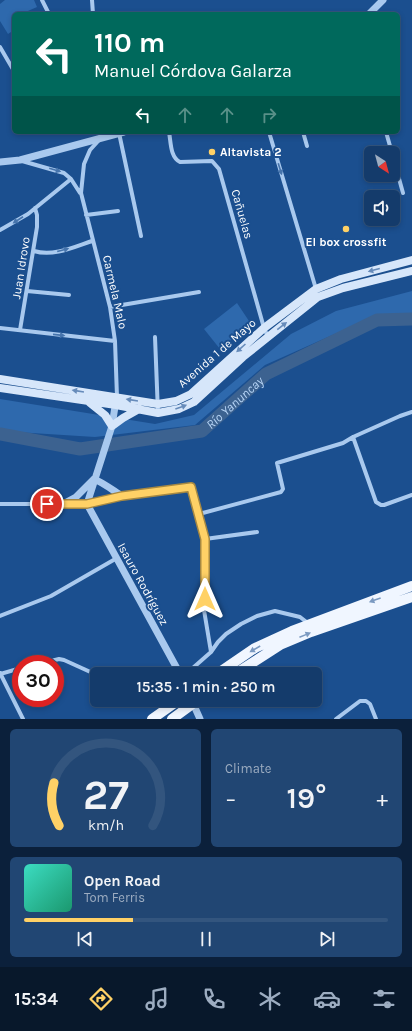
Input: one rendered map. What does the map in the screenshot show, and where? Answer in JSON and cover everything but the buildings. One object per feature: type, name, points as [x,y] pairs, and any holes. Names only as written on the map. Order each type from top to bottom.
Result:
[{"type":"main road","name":"Avenida 1 de Mayo","points":[[0,388],[87,401],[116,401],[158,404],[176,401],[191,394],[264,328],[316,290],[341,279],[412,260]]},
{"type":"main road","name":"Avenida 1 de Mayo","points":[[0,379],[116,401],[139,409],[158,413],[179,409],[194,402],[243,357],[318,297],[343,288],[412,271]]},
{"type":"main road","points":[[87,401],[105,415],[111,427],[139,409]]},
{"type":"main road","points":[[227,667],[255,648],[309,624],[412,586]]},
{"type":"main road","points":[[246,667],[280,645],[311,632],[412,597]]},
{"type":"main road","points":[[152,719],[169,707]]},
{"type":"main road","points":[[172,719],[187,707]]},
{"type":"street","points":[[42,0],[48,12]]},
{"type":"street","points":[[92,0],[93,12]]},
{"type":"street","points":[[372,12],[384,0]]},
{"type":"street","points":[[0,47],[12,68]]},
{"type":"street","points":[[0,162],[20,160],[118,134]]},
{"type":"street","points":[[122,134],[141,236]]},
{"type":"street","name":"Cañuelas","points":[[169,134],[173,156],[176,160],[180,162],[212,161],[218,169],[264,328],[268,337]]},
{"type":"street","points":[[270,134],[316,290]]},
{"type":"street","points":[[304,134],[307,146]]},
{"type":"street","points":[[387,134],[390,146]]},
{"type":"street","name":"Carmela Malo","points":[[102,138],[90,150],[84,164],[81,193],[110,307],[115,341],[116,401]]},
{"type":"street","name":"Carmela Malo","points":[[20,160],[64,173],[81,193]]},
{"type":"street","points":[[0,230],[35,208],[71,180]]},
{"type":"street","points":[[400,182],[403,193]]},
{"type":"street","name":"Juan Idrovo","points":[[20,330],[37,227],[37,215],[35,208]]},
{"type":"street","points":[[86,215],[118,211]]},
{"type":"street","points":[[34,251],[41,253],[60,251],[92,241]]},
{"type":"street","points":[[27,291],[69,295]]},
{"type":"street","points":[[110,307],[199,292]]},
{"type":"street","points":[[0,328],[115,341]]},
{"type":"street","points":[[155,337],[158,413]]},
{"type":"street","points":[[87,504],[111,427],[116,401]]},
{"type":"street","points":[[199,514],[281,492],[283,486],[277,463],[343,443],[353,437],[412,412]]},
{"type":"street","points":[[353,437],[376,502],[384,505],[412,495]]},
{"type":"street","points":[[94,479],[99,480],[122,496]]},
{"type":"street","points":[[63,504],[76,497],[94,479]]},
{"type":"street","points":[[0,504],[87,504],[122,496],[191,487],[205,539],[204,610],[211,652]]},
{"type":"street","name":"Isauro Rodríguez","points":[[87,504],[176,667]]},
{"type":"street","points":[[205,539],[257,532]]},
{"type":"street","points":[[0,616],[50,596],[117,558]]},
{"type":"street","points":[[194,667],[211,652],[226,634],[256,616],[275,611],[300,617],[309,624]]},
{"type":"street","points":[[64,660],[90,672]]},
{"type":"street","points":[[12,670],[0,673],[23,719]]},
{"type":"street","points":[[336,719],[360,701],[366,701],[370,704],[376,719]]},
{"type":"street","points":[[196,707],[200,719]]},
{"type":"shaded area","points":[[5,0],[34,0],[37,7],[26,12],[12,12],[12,31],[8,34],[0,21],[0,4]]},
{"type":"shaded area","points":[[412,291],[412,313],[337,333],[265,365],[195,425],[95,437],[0,431],[0,399],[155,424],[194,415],[291,334],[336,311]]},
{"type":"shaded area","points":[[237,303],[251,324],[220,349],[204,329]]},
{"type":"waterway","name":"Río Yanuncay","points":[[0,434],[80,449],[202,431],[266,374],[377,320],[412,319]]},
{"type":"place","name":"Altavista 2","points":[[212,152]]},
{"type":"place","name":"El box crossfit","points":[[346,229]]},
{"type":"route","points":[[47,504],[87,504],[122,496],[191,487],[205,539],[205,599]]}]
